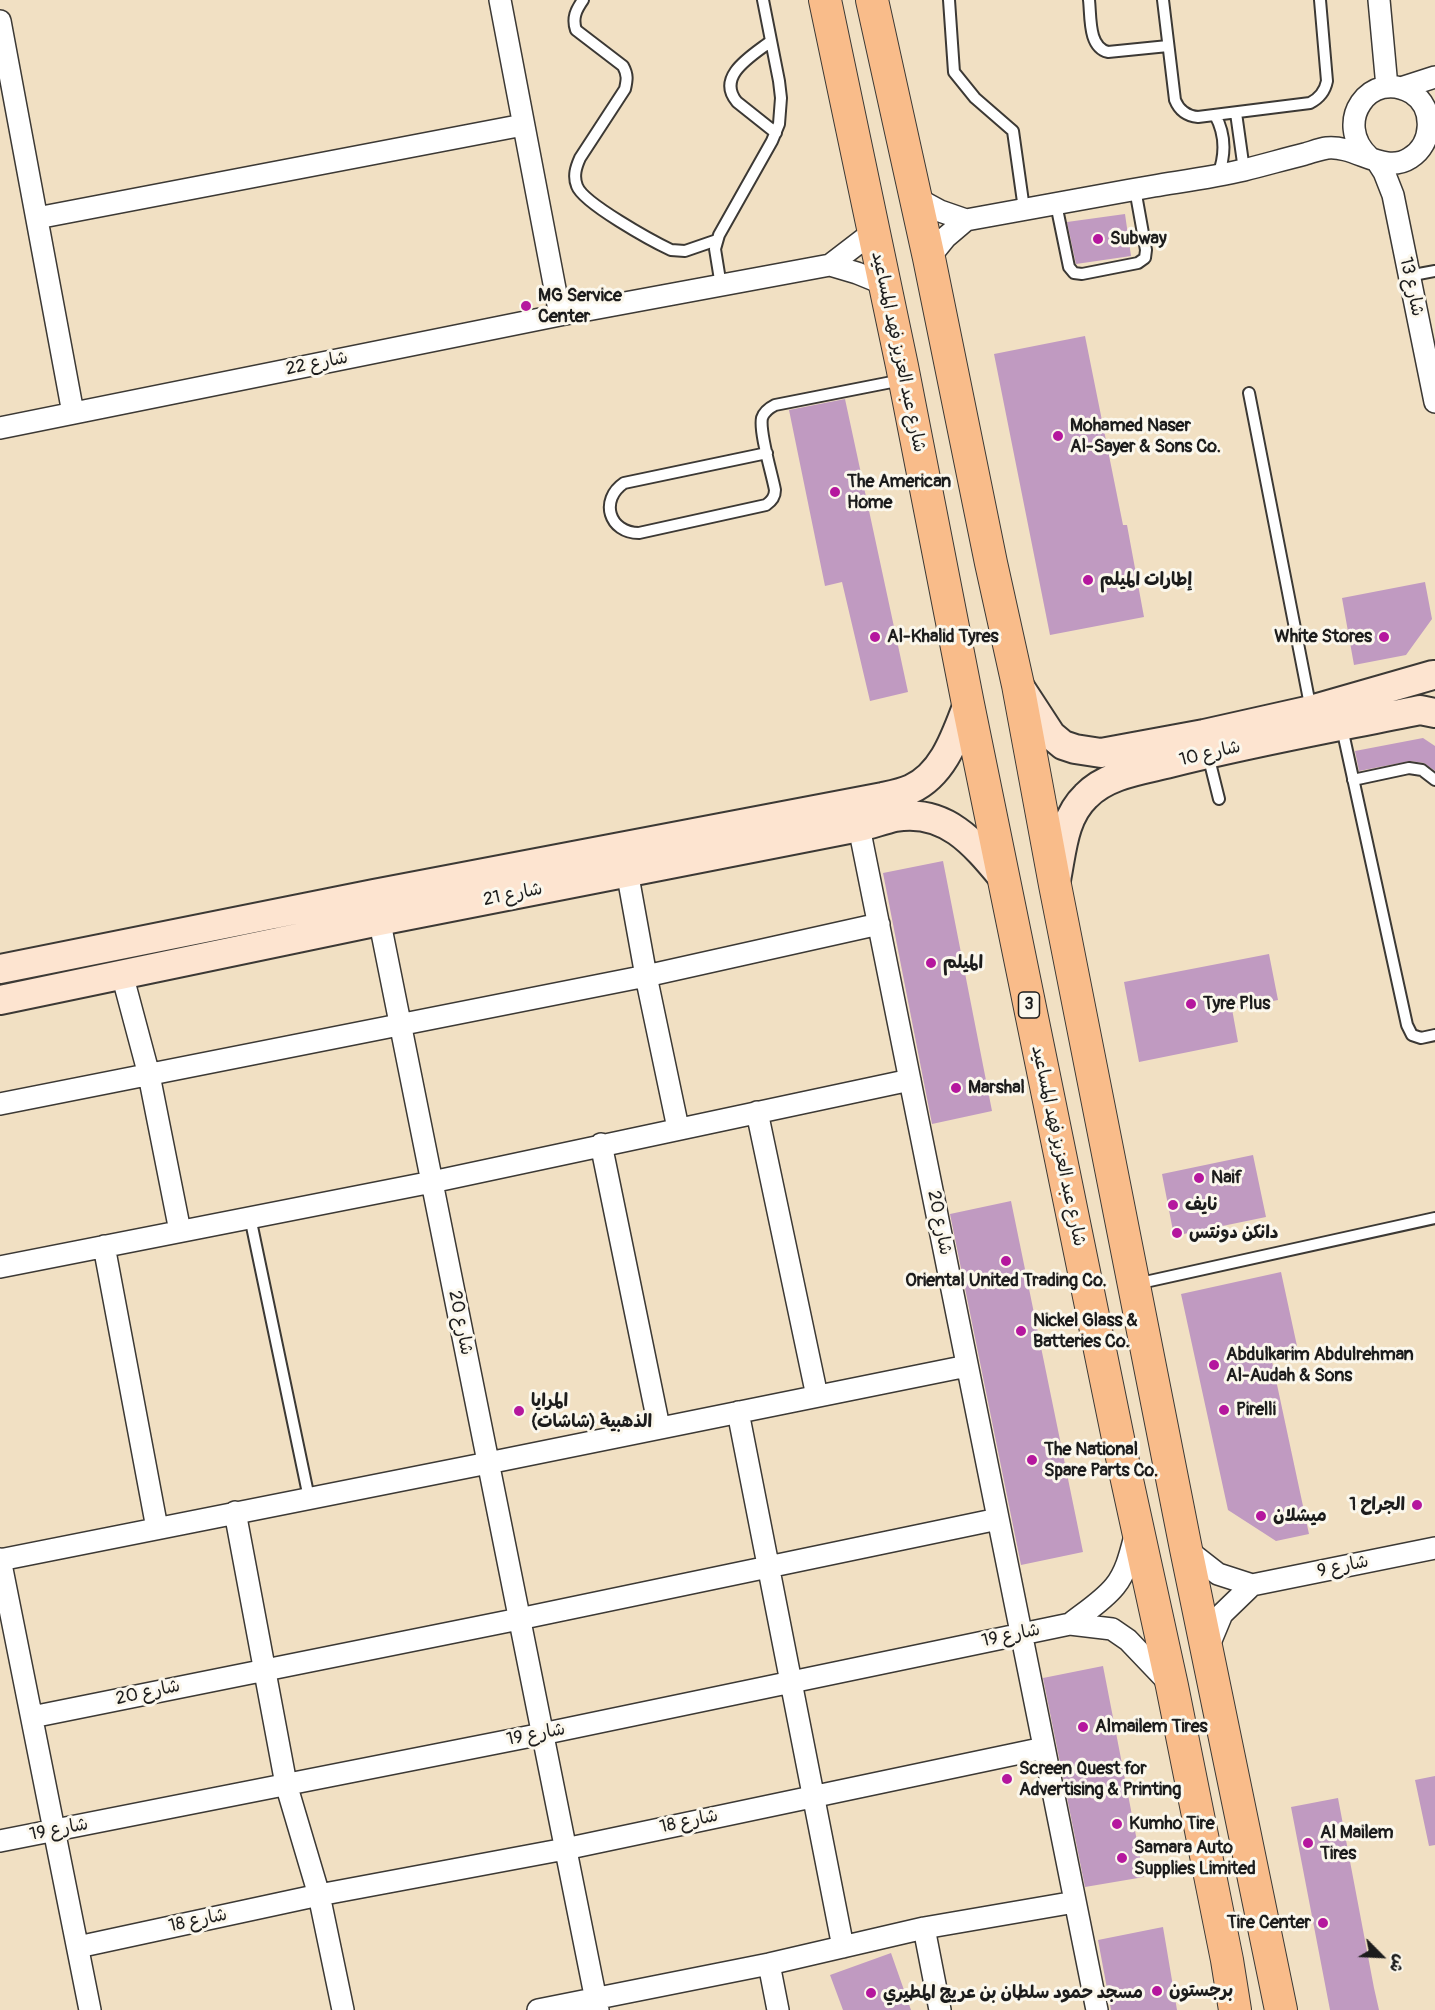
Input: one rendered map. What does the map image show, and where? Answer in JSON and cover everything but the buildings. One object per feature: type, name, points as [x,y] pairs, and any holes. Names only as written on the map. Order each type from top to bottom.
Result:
[{"type":"main road","name":"شارع عبد العزيز فهد المساعيد","points":[[825,0],[1137,1526],[1172,1686],[1236,2010]]},
{"type":"main road","points":[[872,0],[929,258],[1018,685],[1055,885],[1186,1549],[1281,2010]]},
{"type":"main road","points":[[903,373],[903,353],[911,346],[920,345],[928,348],[934,359],[968,527],[991,563]]},
{"type":"main road","points":[[1227,1960],[1243,1978],[1253,1980],[1262,1977],[1269,1970],[1271,1961]]},
{"type":"street","points":[[500,0],[560,315]]},
{"type":"street","points":[[1379,0],[1394,88]]},
{"type":"street","points":[[0,21],[73,413]]},
{"type":"street","points":[[1327,148],[1353,123],[1360,103],[1368,95],[1435,77]]},
{"type":"street","points":[[929,258],[945,237],[966,220],[1244,170],[1327,148],[1348,150],[1388,164],[1400,163],[1410,159],[1426,140],[1429,128],[1428,115],[1422,103],[1413,94],[1394,88]]},
{"type":"street","points":[[1353,123],[1356,142],[1373,159]]},
{"type":"street","points":[[37,218],[523,125]]},
{"type":"street","name":"شارع 13","points":[[1395,207],[1403,178],[1426,140]]},
{"type":"street","name":"شارع 13","points":[[1373,159],[1389,183],[1435,402]]},
{"type":"street","points":[[916,198],[940,211],[966,220]]},
{"type":"street","name":"شارع 22","points":[[0,428],[560,315],[830,265],[873,232]]},
{"type":"street","name":"شارع 22","points":[[830,265],[884,284]]},
{"type":"street","name":"شارع 10","points":[[1322,722],[1434,680]]},
{"type":"street","name":"شارع 10","points":[[1018,685],[1051,735],[1063,745],[1101,753],[1206,744],[1322,722],[1420,710],[1435,712]]},
{"type":"street","name":"شارع 21","points":[[0,969],[377,908],[625,860],[883,797],[912,789],[928,777],[950,750],[968,704]]},
{"type":"street","name":"شارع 10","points":[[1055,885],[1066,830],[1077,807],[1086,795],[1113,778],[1206,744]]},
{"type":"street","name":"شارع 21","points":[[625,860],[859,827],[895,817],[912,816],[928,817],[967,837],[1004,879]]},
{"type":"street","name":"شارع 20","points":[[859,827],[1021,1634]]},
{"type":"street","points":[[625,860],[646,976],[678,1128]]},
{"type":"street","name":"شارع 21","points":[[0,1000],[122,974],[377,908]]},
{"type":"street","name":"شارع 20","points":[[377,908],[542,1734]]},
{"type":"street","points":[[0,1104],[646,976],[879,924]]},
{"type":"street","points":[[122,974],[148,1074],[180,1231]]},
{"type":"street","points":[[0,1267],[432,1182],[601,1144],[910,1080]]},
{"type":"street","points":[[757,1112],[817,1396]]},
{"type":"street","points":[[601,1144],[659,1427]]},
{"type":"street","points":[[104,1246],[157,1528]]},
{"type":"street","points":[[90,2010],[0,1559],[967,1366]]},
{"type":"street","points":[[738,1412],[843,1947]]},
{"type":"street","points":[[235,1512],[286,1784],[319,1895],[343,2010]]},
{"type":"street","name":"شارع 20","points":[[32,1717],[998,1519]]},
{"type":"street","name":"شارع 19","points":[[1070,1624],[1099,1602],[1115,1586],[1126,1566],[1137,1526]]},
{"type":"street","name":"شارع 9","points":[[1252,1586],[1435,1548]]},
{"type":"street","points":[[1186,1549],[1218,1574],[1252,1586],[1222,1614],[1207,1650]]},
{"type":"street","name":"شارع 19","points":[[0,1841],[542,1734],[1070,1624],[1112,1629],[1128,1640],[1172,1686]]},
{"type":"street","points":[[1021,1634],[1097,2010]]},
{"type":"street","points":[[542,1734],[597,2004]]},
{"type":"street","name":"شارع 18","points":[[78,1947],[319,1895],[565,1849],[1044,1748]]},
{"type":"street","points":[[538,2010],[597,2004],[924,1928],[1075,1902]]},
{"type":"street","points":[[924,1928],[940,2010]]},
{"type":"street","points":[[769,1964],[778,2010]]},
{"type":"lane","points":[[583,0],[574,16],[576,30],[623,66],[627,73],[627,80],[625,90],[580,158],[576,168],[577,187],[588,201],[671,250],[685,251],[717,240]]},
{"type":"lane","points":[[721,286],[715,249],[717,240],[779,124],[782,98],[763,0]]},
{"type":"lane","points":[[949,0],[954,72],[975,98],[1013,131],[1024,209]]},
{"type":"lane","points":[[1089,0],[1094,41],[1100,49],[1108,52],[1168,46]]},
{"type":"lane","points":[[1163,0],[1175,100],[1182,111],[1192,117],[1310,103],[1323,92],[1326,81],[1320,0]]},
{"type":"lane","points":[[771,41],[741,63],[729,85],[732,96],[737,102],[776,133]]},
{"type":"lane","points":[[1236,112],[1244,170]]},
{"type":"lane","points":[[1215,115],[1224,143],[1222,164],[1218,175]]},
{"type":"lane","points":[[1056,204],[1070,271],[1078,274],[1138,262],[1145,258],[1146,250],[1135,189]]},
{"type":"lane","points":[[1408,276],[1435,271]]},
{"type":"lane","points":[[767,453],[624,483],[613,493],[609,507],[610,514],[625,531],[639,533],[766,505],[775,494],[762,419],[765,413],[775,405],[903,373]]},
{"type":"lane","points":[[1249,393],[1322,722],[1353,780],[1407,1024],[1412,1035],[1421,1038],[1435,1035]]},
{"type":"lane","points":[[1206,744],[1219,799]]},
{"type":"lane","points":[[1353,780],[1409,768],[1422,770],[1435,780]]},
{"type":"lane","points":[[250,1217],[309,1498]]},
{"type":"lane","points":[[1134,1284],[1435,1218]]},
{"type":"place","name":"Subway","points":[[1098,239]]},
{"type":"place","name":"MG Service Center","points":[[526,306]]},
{"type":"place","name":"Mohamed Naser Al-Sayer & Sons Co.","points":[[1058,436]]},
{"type":"place","name":"The American Home","points":[[835,492]]},
{"type":"place","name":"إطارات الميلم","points":[[1088,580]]},
{"type":"place","name":"Al-Khalid Tyres","points":[[875,637]]},
{"type":"place","name":"White Stores","points":[[1384,637]]},
{"type":"place","name":"الميلم","points":[[931,963]]},
{"type":"place","name":"Tyre Plus","points":[[1191,1004]]},
{"type":"place","name":"Marshal","points":[[956,1088]]},
{"type":"place","name":"Naif","points":[[1199,1178]]},
{"type":"place","name":"نايف","points":[[1173,1205]]},
{"type":"place","name":"دانكن دونتس","points":[[1177,1233]]},
{"type":"place","name":"Oriental United Trading Co.","points":[[1006,1261]]},
{"type":"place","name":"Nickel Glass & Batteries Co.","points":[[1021,1331]]},
{"type":"place","name":"Abdulkarim Abdulrehman Al-Audah & Sons","points":[[1214,1365]]},
{"type":"place","name":"Pirelli","points":[[1224,1410]]},
{"type":"place","name":"المرايا الذهبية (شاشات)","points":[[519,1411]]},
{"type":"place","name":"The National Spare Parts Co.","points":[[1032,1460]]},
{"type":"place","name":"الجراح 1","points":[[1417,1505]]},
{"type":"place","name":"ميشلان","points":[[1261,1516]]},
{"type":"place","name":"Almailem Tires","points":[[1083,1727]]},
{"type":"place","name":"Screen Quest for Advertising & Printing","points":[[1007,1779]]},
{"type":"place","name":"Kumho Tire","points":[[1117,1824]]},
{"type":"place","name":"Al Mailem Tires","points":[[1308,1843]]},
{"type":"place","name":"Samara Auto Supplies Limited","points":[[1122,1858]]},
{"type":"place","name":"Tire Center","points":[[1323,1923]]},
{"type":"place","name":"برجستون","points":[[1157,1991]]},
{"type":"place","name":"مسجد حمود سلطان بن عريج المطيري","points":[[871,1993]]}]
